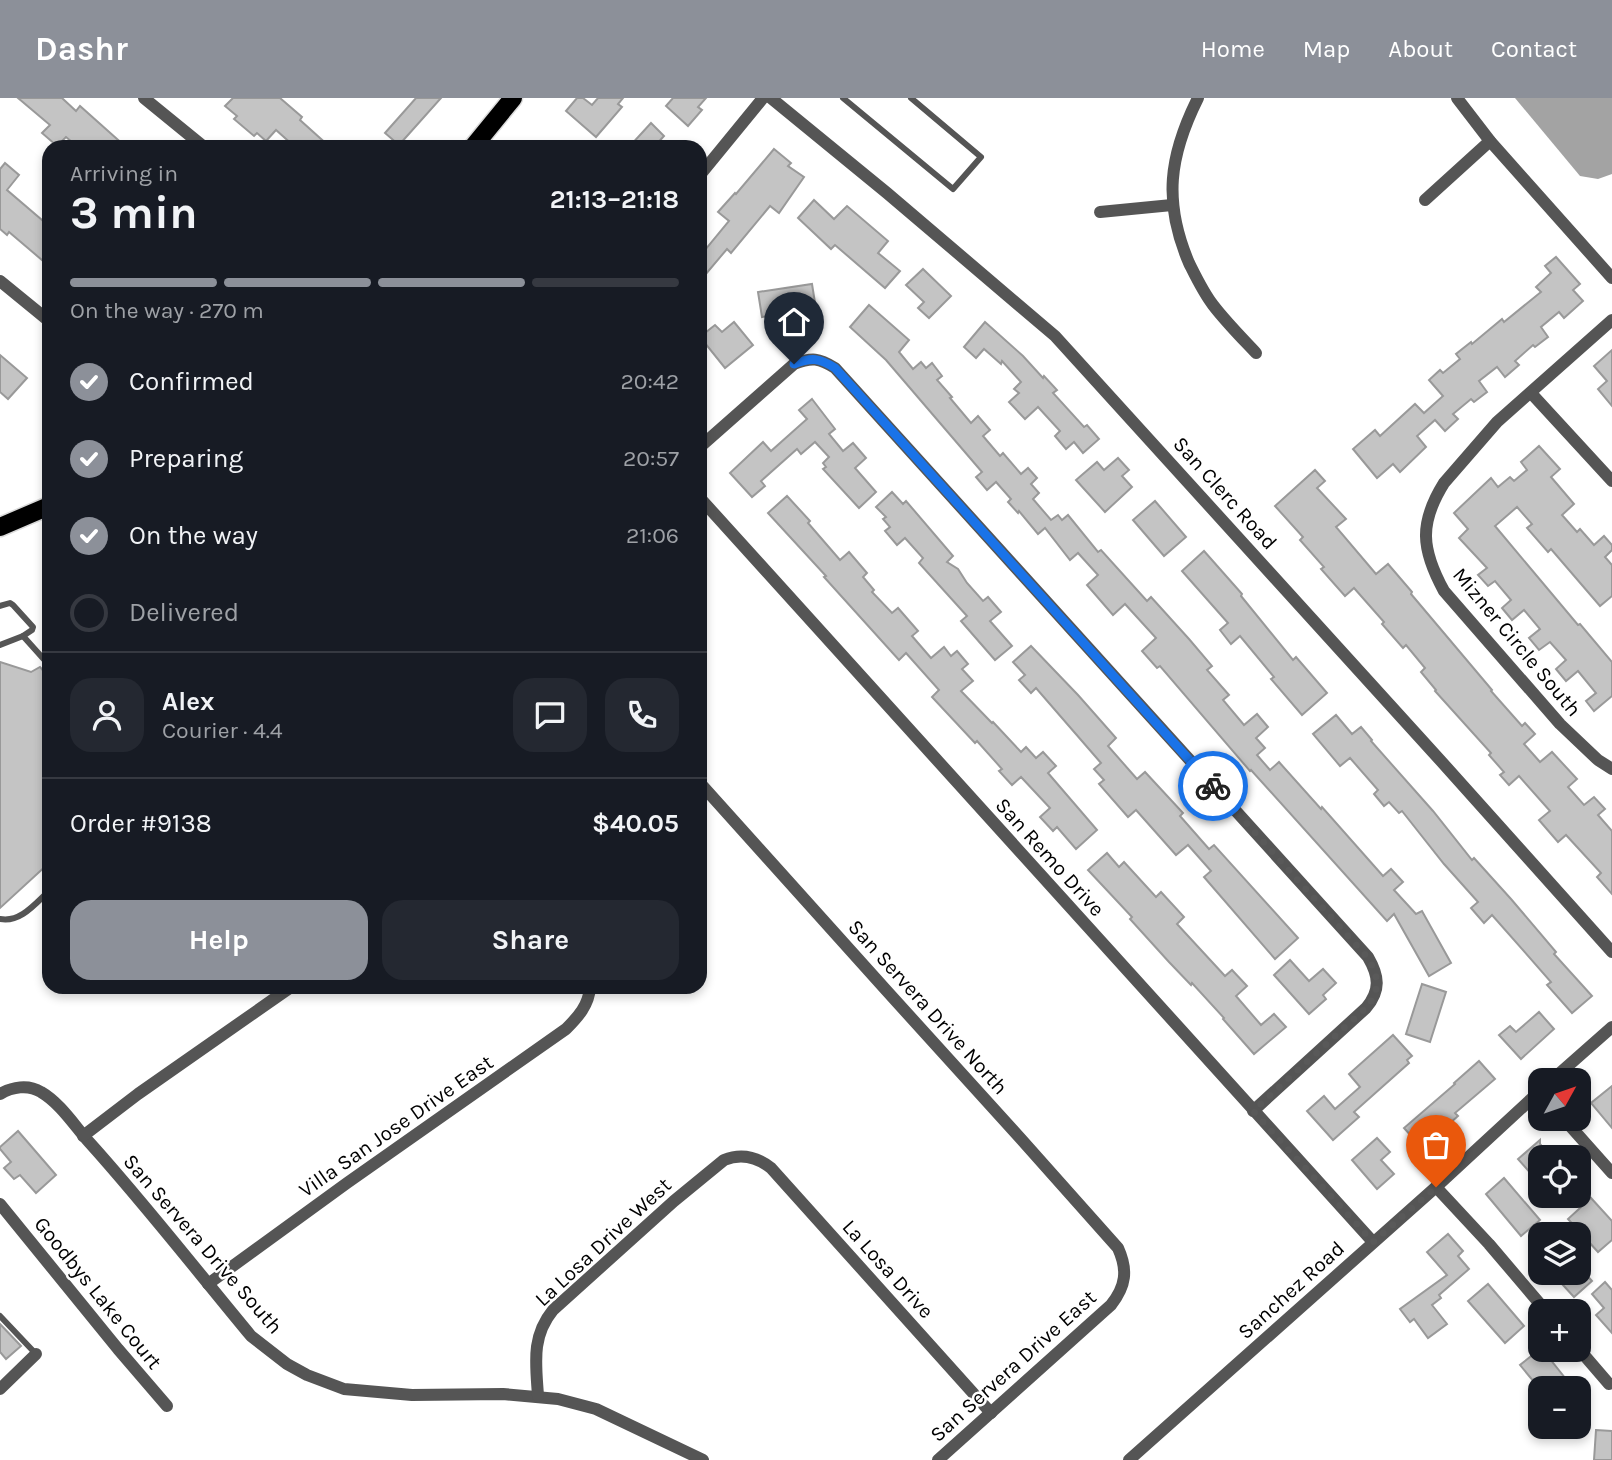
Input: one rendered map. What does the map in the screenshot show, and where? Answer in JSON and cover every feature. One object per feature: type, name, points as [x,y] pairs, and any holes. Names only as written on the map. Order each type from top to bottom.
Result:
[{"type":"main road","points":[[479,140],[513,98]]},
{"type":"main road","points":[[0,527],[42,509]]},
{"type":"street","points":[[144,98],[195,140]]},
{"type":"street","points":[[707,166],[763,98]]},
{"type":"street","name":"San Clerc Road","points":[[771,98],[887,192],[1055,336],[1612,952]]},
{"type":"street","points":[[1198,98],[1180,140],[1173,176],[1172,205],[1182,245],[1203,290],[1225,320],[1256,353]]},
{"type":"street","points":[[1457,98],[1490,141],[1612,278]]},
{"type":"street","points":[[1425,200],[1490,141]]},
{"type":"street","points":[[1100,212],[1172,205]]},
{"type":"street","points":[[0,281],[42,315]]},
{"type":"street","name":"Mizner Circle South","points":[[1612,320],[1497,422],[1444,483],[1426,524],[1430,557],[1444,591],[1560,724],[1598,760],[1612,769]]},
{"type":"street","points":[[707,441],[794,364],[815,359],[823,360],[835,368],[1367,957],[1375,969],[1377,984],[1374,999],[1253,1111]]},
{"type":"street","points":[[1531,393],[1612,481]]},
{"type":"street","name":"San Remo Drive","points":[[707,506],[1373,1242]]},
{"type":"street","name":"San Servera Drive North","points":[[707,791],[1118,1248],[1123,1261]]},
{"type":"street","points":[[83,1136],[281,994]]},
{"type":"street","name":"Villa San Jose Drive East","points":[[208,1284],[566,1028],[582,1013],[590,994]]},
{"type":"street","points":[[1566,1068],[1612,1027]]},
{"type":"street","name":"San Servera Drive South","points":[[0,1094],[12,1088],[30,1088],[39,1090],[52,1100],[251,1336],[274,1355],[307,1375],[344,1389],[378,1393],[503,1394],[558,1399],[596,1409],[703,1460]]},
{"type":"street","name":"Sanchez Road","points":[[1129,1460],[1528,1103]]},
{"type":"street","points":[[1575,1131],[1612,1173]]},
{"type":"street","name":"La Losa Drive West","points":[[538,1396],[536,1349],[539,1333],[553,1310],[674,1200],[724,1160],[751,1157]]},
{"type":"street","name":"La Losa Drive","points":[[751,1157],[771,1168],[991,1413]]},
{"type":"street","points":[[1436,1187],[1536,1299]]},
{"type":"street","name":"Goodbys Lake Court","points":[[0,1204],[167,1406]]},
{"type":"street","name":"San Servera Drive East","points":[[938,1460],[1111,1305],[1124,1281],[1123,1261]]},
{"type":"street","points":[[0,1389],[36,1354]]},
{"type":"street","points":[[1590,1362],[1609,1384]]},
{"type":"lane","points":[[844,98],[953,189],[981,157],[911,98]]},
{"type":"lane","points":[[0,606],[10,603],[33,627],[23,636],[0,645]]},
{"type":"lane","points":[[23,636],[42,657]]},
{"type":"lane","points":[[0,919],[13,919],[23,914],[42,897]]},
{"type":"lane","points":[[0,1316],[36,1354]]},
{"type":"shaded area","points":[[1515,98],[1612,98],[1612,174],[1598,179],[1580,176]]},
{"type":"building","points":[[18,98],[62,98],[76,111],[80,106],[118,140],[70,140],[66,137],[63,140],[50,140],[42,133],[50,125]]},
{"type":"building","points":[[233,98],[280,98],[322,140],[287,140],[276,130],[265,140],[257,133],[254,136],[234,119],[237,116],[225,106]]},
{"type":"building","points":[[416,98],[441,98],[403,140],[393,140],[385,133]]},
{"type":"building","points":[[577,98],[583,98],[592,105],[598,98],[623,98],[618,104],[622,107],[596,137],[566,111]]},
{"type":"building","points":[[673,98],[706,98],[698,107],[702,110],[688,126],[666,106]]},
{"type":"building","points":[[651,123],[664,136],[660,140],[635,140]]},
{"type":"building","points":[[774,149],[791,163],[788,166],[804,177],[779,213],[770,206],[731,253],[727,249],[707,273],[707,248],[729,221],[718,212]]},
{"type":"building","points":[[5,163],[19,175],[7,190],[42,220],[42,260],[9,232],[7,235],[0,229],[0,169]]},
{"type":"building","points":[[814,200],[834,219],[847,206],[888,241],[878,253],[900,271],[885,288],[835,245],[831,249],[798,218]]},
{"type":"building","points":[[1556,257],[1580,284],[1573,290],[1583,301],[1564,318],[1559,312],[1541,327],[1548,337],[1535,347],[1533,345],[1515,361],[1519,365],[1505,377],[1497,367],[1479,381],[1487,392],[1474,402],[1471,399],[1453,414],[1458,419],[1445,431],[1435,420],[1417,436],[1426,447],[1400,472],[1393,464],[1377,478],[1353,449],[1375,430],[1380,436],[1415,404],[1424,413],[1443,396],[1429,380],[1440,370],[1443,373],[1460,359],[1456,354],[1471,342],[1472,344],[1502,319],[1504,322],[1541,292],[1536,287],[1551,273],[1545,266]]},
{"type":"building","points":[[923,269],[951,296],[929,318],[918,308],[924,302],[906,285]]},
{"type":"building","points":[[812,284],[816,309],[762,317],[758,292]]},
{"type":"building","points":[[869,305],[909,340],[899,352],[913,369],[921,362],[926,368],[932,363],[942,376],[937,380],[971,423],[978,416],[990,430],[983,436],[1000,456],[1003,453],[1021,474],[1028,468],[1037,478],[1031,484],[1039,493],[1033,499],[1051,520],[1058,515],[1062,520],[1068,515],[1098,552],[1101,550],[1147,601],[1151,597],[1189,639],[1212,666],[1207,670],[1229,695],[1223,700],[1244,725],[1257,714],[1268,727],[1256,738],[1265,748],[1257,755],[1270,770],[1279,762],[1383,876],[1391,869],[1403,882],[1394,890],[1416,914],[1422,911],[1451,963],[1429,976],[1394,914],[1387,921],[1250,771],[1160,666],[1157,668],[1142,651],[1156,638],[1125,604],[1113,615],[1087,585],[1098,575],[1078,553],[1070,560],[1045,528],[1038,534],[1008,502],[1011,499],[996,482],[987,490],[976,477],[982,472],[886,360],[850,327]]},
{"type":"building","points":[[734,322],[753,345],[725,368],[707,346],[707,331],[715,325],[722,332]]},
{"type":"building","points":[[985,322],[1043,378],[1044,376],[1057,390],[1053,393],[1084,427],[1087,425],[1099,439],[1083,453],[1074,442],[1066,449],[1055,436],[1060,431],[1038,407],[1025,419],[1009,402],[1019,393],[1014,389],[1021,382],[1002,361],[1001,364],[984,349],[976,358],[964,347]]},
{"type":"building","points":[[1612,350],[1612,406],[1598,389],[1607,381],[1594,366]]},
{"type":"building","points":[[0,355],[27,378],[8,399],[0,392]]},
{"type":"building","points":[[812,399],[835,429],[829,434],[843,451],[853,443],[866,458],[855,468],[876,492],[859,508],[823,469],[826,467],[823,463],[829,457],[815,442],[801,454],[797,449],[761,481],[765,486],[752,497],[730,473],[763,442],[771,451],[807,419],[799,410]]},
{"type":"building","points":[[1539,446],[1560,469],[1551,477],[1574,504],[1562,515],[1577,532],[1580,529],[1594,545],[1604,536],[1612,545],[1612,550],[1605,557],[1612,565],[1612,596],[1600,606],[1551,549],[1548,552],[1527,528],[1532,524],[1517,507],[1495,526],[1612,662],[1612,696],[1594,711],[1586,701],[1596,693],[1578,671],[1566,681],[1556,669],[1566,660],[1550,642],[1539,650],[1529,638],[1540,629],[1524,610],[1512,620],[1502,608],[1511,600],[1495,581],[1488,586],[1478,575],[1487,568],[1459,538],[1468,529],[1454,513],[1491,478],[1498,487],[1510,477],[1514,481],[1527,470],[1521,462]]},
{"type":"building","points":[[1118,458],[1129,470],[1122,476],[1132,487],[1105,512],[1076,480],[1097,462],[1104,470]]},
{"type":"building","points":[[1315,470],[1325,481],[1317,488],[1346,519],[1336,527],[1376,574],[1388,564],[1491,691],[1522,726],[1525,723],[1535,734],[1524,744],[1540,762],[1552,752],[1577,779],[1568,787],[1584,805],[1594,797],[1605,809],[1598,815],[1612,831],[1612,894],[1597,877],[1601,873],[1566,835],[1558,842],[1539,820],[1550,811],[1519,776],[1509,785],[1500,775],[1504,772],[1489,755],[1491,753],[1435,691],[1421,672],[1425,668],[1406,645],[1403,648],[1354,588],[1345,596],[1300,540],[1303,537],[1275,506]]},
{"type":"building","points":[[892,492],[903,504],[906,501],[953,556],[947,562],[958,569],[983,601],[988,597],[1001,612],[990,621],[1012,646],[995,660],[961,621],[967,616],[919,563],[923,558],[905,538],[897,545],[885,531],[890,527],[883,519],[886,517],[876,507]]},
{"type":"building","points":[[787,496],[840,560],[849,552],[867,573],[863,577],[874,590],[872,592],[892,613],[898,608],[918,631],[912,636],[931,658],[944,647],[951,656],[957,651],[968,664],[962,669],[973,681],[961,691],[992,723],[1021,752],[1026,747],[1036,758],[1043,752],[1056,766],[1048,773],[1097,830],[1076,849],[1057,827],[1053,831],[1040,817],[1050,808],[1021,777],[1012,785],[999,771],[1002,769],[977,741],[975,743],[932,697],[939,690],[906,653],[899,660],[768,513]]},
{"type":"building","points":[[1155,501],[1186,537],[1164,556],[1133,520]]},
{"type":"building","points":[[1204,551],[1242,594],[1293,660],[1296,657],[1327,693],[1302,715],[1271,679],[1274,677],[1240,636],[1231,644],[1220,630],[1228,623],[1182,571]]},
{"type":"building","points":[[1031,646],[1116,738],[1108,746],[1137,779],[1145,772],[1183,813],[1180,816],[1209,849],[1214,845],[1298,938],[1275,959],[1204,877],[1211,871],[1188,845],[1176,855],[1136,810],[1128,817],[1099,784],[1104,780],[1094,769],[1101,763],[1036,688],[1031,693],[1019,680],[1025,675],[1013,662]]},
{"type":"building","points":[[0,662],[31,672],[40,667],[42,669],[42,869],[0,908]]},
{"type":"building","points":[[1336,715],[1352,734],[1361,727],[1472,860],[1474,858],[1511,899],[1556,952],[1554,954],[1592,996],[1572,1013],[1547,985],[1551,982],[1492,915],[1484,923],[1471,908],[1478,902],[1402,811],[1399,813],[1389,802],[1384,806],[1374,794],[1378,790],[1350,758],[1340,766],[1313,734]]},
{"type":"building","points":[[1107,853],[1119,867],[1124,862],[1156,897],[1161,892],[1184,917],[1177,924],[1225,976],[1232,970],[1247,986],[1236,996],[1261,1025],[1274,1014],[1286,1027],[1254,1054],[1088,870]]},
{"type":"building","points":[[1290,960],[1309,981],[1323,969],[1336,983],[1323,995],[1326,999],[1309,1014],[1274,975]]},
{"type":"building","points":[[1422,984],[1446,992],[1430,1042],[1406,1034]]},
{"type":"building","points":[[1539,1012],[1554,1029],[1521,1059],[1499,1035],[1510,1026],[1516,1032]]},
{"type":"building","points":[[1393,1035],[1412,1056],[1407,1060],[1409,1063],[1354,1112],[1359,1117],[1333,1140],[1307,1111],[1324,1096],[1335,1109],[1360,1087],[1349,1074]]},
{"type":"building","points":[[1479,1061],[1495,1079],[1455,1113],[1458,1116],[1422,1148],[1404,1128]]},
{"type":"building","points":[[1612,1086],[1612,1128],[1591,1103]]},
{"type":"building","points":[[18,1131],[56,1175],[36,1193],[20,1175],[14,1179],[4,1168],[11,1162],[0,1147]]},
{"type":"building","points":[[1377,1138],[1390,1152],[1381,1160],[1394,1174],[1377,1189],[1352,1160]]},
{"type":"building","points":[[1528,1150],[1528,1170],[1518,1159]]},
{"type":"building","points":[[1504,1178],[1540,1220],[1528,1222],[1528,1230],[1521,1236],[1486,1194]]},
{"type":"building","points":[[1591,1198],[1612,1221],[1612,1240],[1598,1252],[1591,1244],[1591,1222],[1571,1222],[1568,1219],[1580,1208],[1591,1208]]},
{"type":"building","points":[[1448,1234],[1463,1251],[1458,1256],[1469,1269],[1439,1295],[1441,1298],[1432,1305],[1447,1324],[1428,1338],[1414,1319],[1410,1322],[1400,1309],[1447,1275],[1427,1252]]},
{"type":"building","points":[[1605,1282],[1612,1290],[1612,1333],[1596,1315],[1604,1308],[1592,1294]]},
{"type":"building","points":[[1488,1284],[1524,1326],[1505,1343],[1468,1301]]},
{"type":"building","points":[[1563,1285],[1588,1285],[1574,1297]]},
{"type":"building","points":[[0,1324],[21,1346],[6,1359],[0,1352]]},
{"type":"building","points":[[1528,1359],[1528,1362],[1552,1362],[1563,1376],[1529,1376],[1520,1365]]},
{"type":"building","points":[[1596,1430],[1612,1431],[1612,1460],[1594,1460]]},
{"type":"way so far","points":[[1213,786],[1367,957],[1375,969],[1377,984],[1374,999],[1366,1008],[1253,1111],[1373,1242],[1436,1187]]},
{"type":"route","points":[[794,364],[807,359],[823,360],[835,368],[1213,786]]}]
